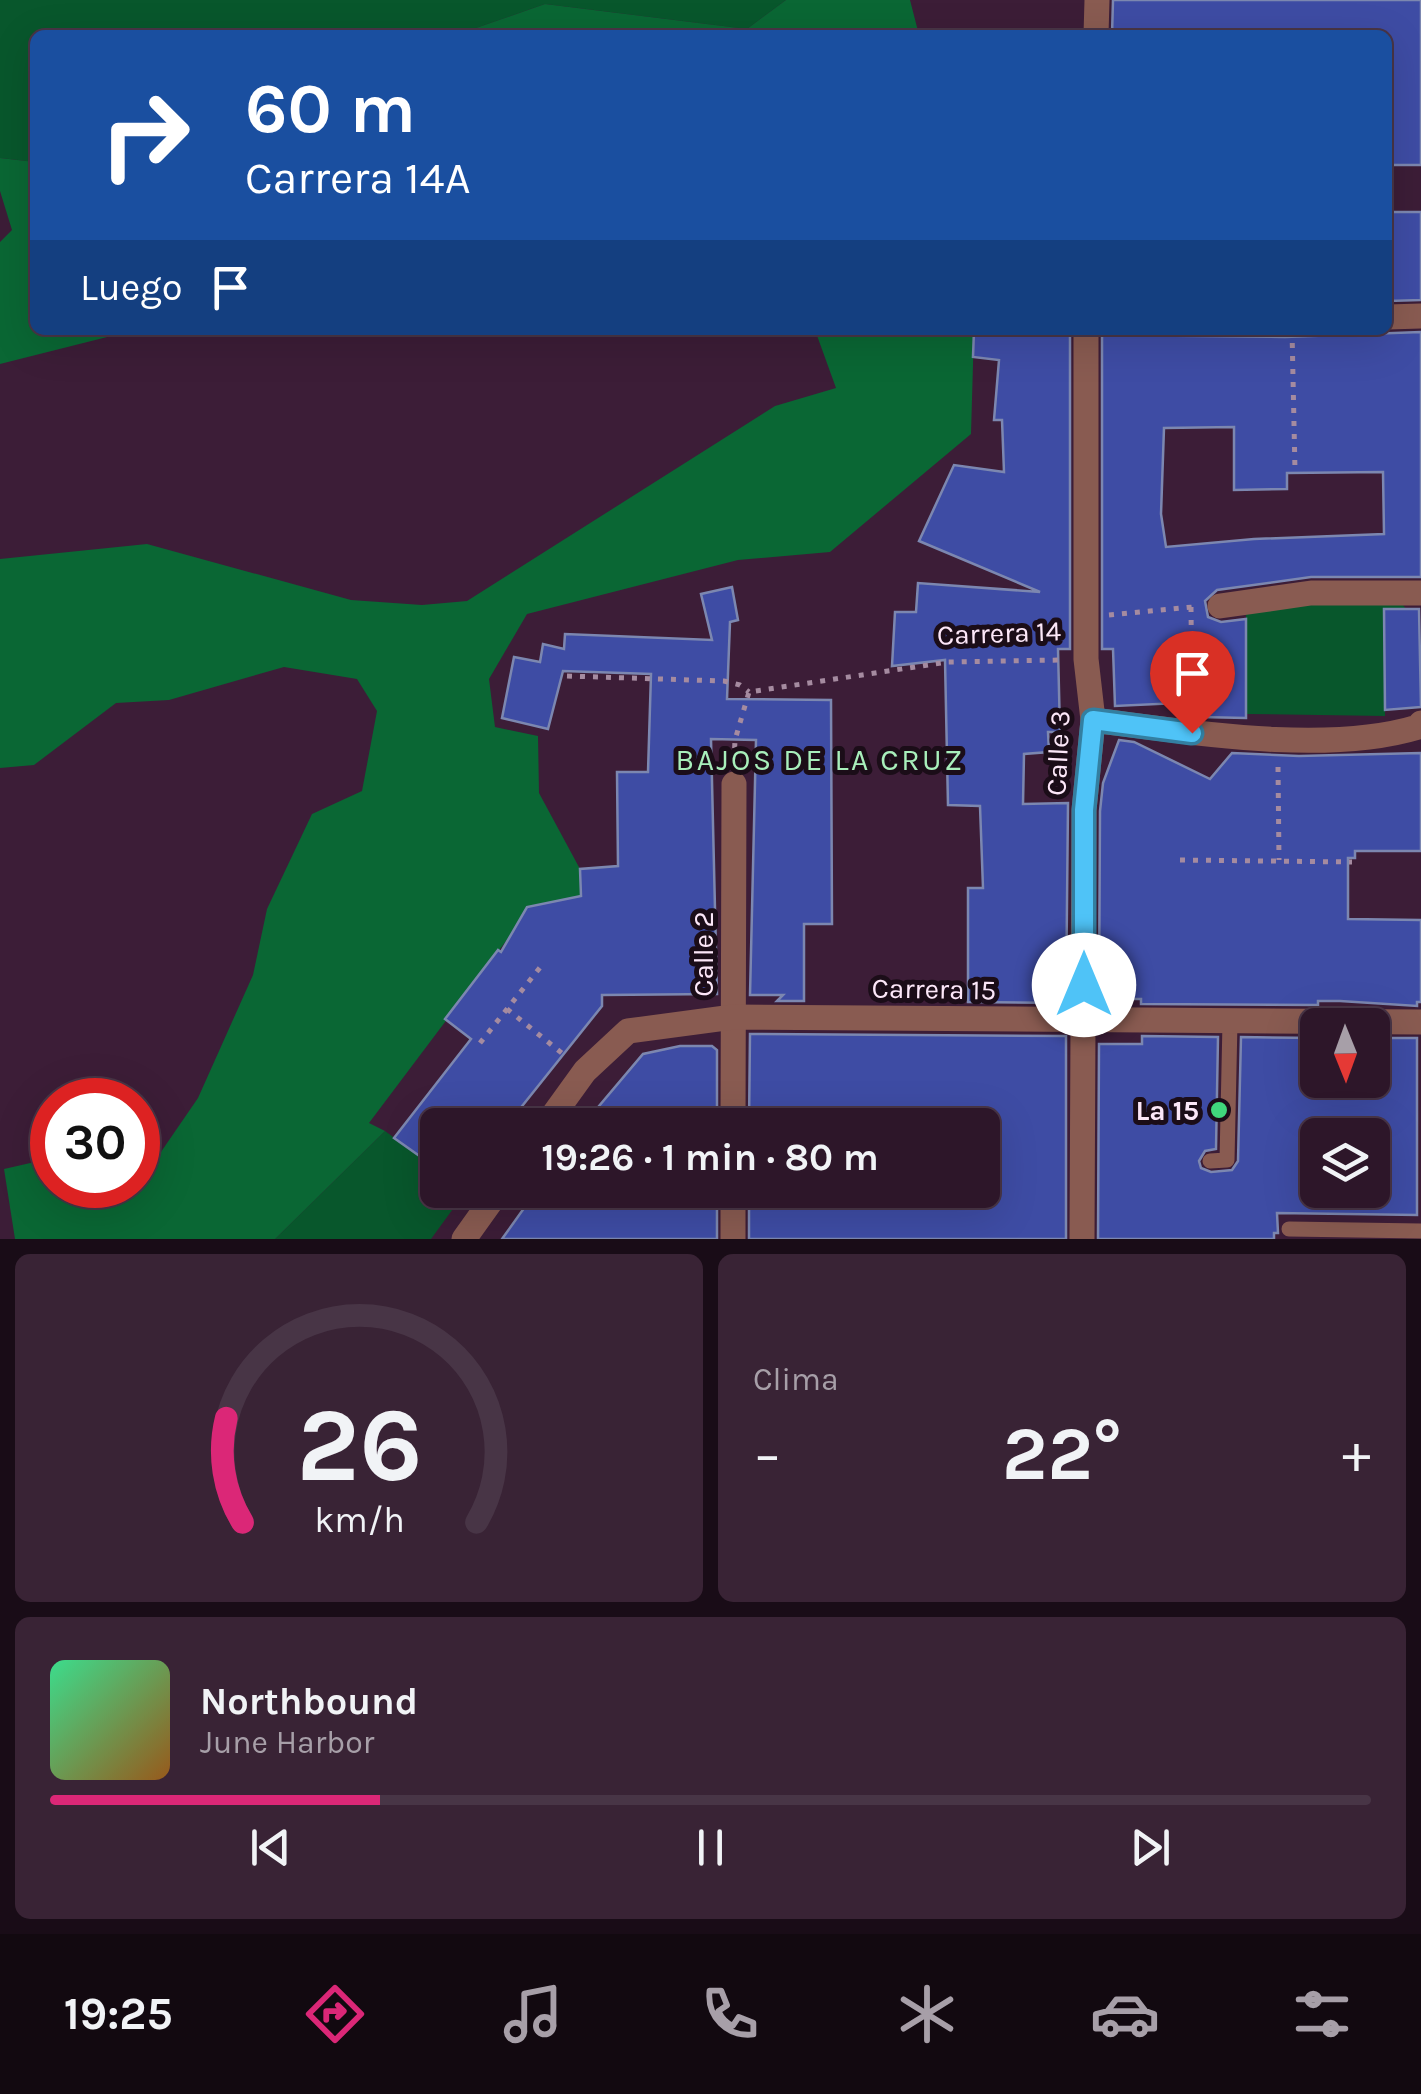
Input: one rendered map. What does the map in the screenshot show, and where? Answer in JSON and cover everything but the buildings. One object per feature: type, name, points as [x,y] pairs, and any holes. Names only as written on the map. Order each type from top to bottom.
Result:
[{"type":"street","points":[[1096,30],[1097,0]]},
{"type":"street","points":[[1392,316],[1421,316]]},
{"type":"street","name":"Calle 3","points":[[1082,1239],[1084,810],[1093,720],[1086,659],[1086,335]]},
{"type":"street","points":[[1220,606],[1311,593],[1421,592]]},
{"type":"street","points":[[1093,720],[1277,739],[1384,738],[1421,723]]},
{"type":"street","name":"Calle 2","points":[[733,1108],[734,784]]},
{"type":"street","name":"Carrera 15","points":[[585,1072],[628,1032],[733,1017],[1421,1022]]},
{"type":"street","points":[[559,1108],[585,1072]]},
{"type":"street","points":[[464,1239],[486,1208]]},
{"type":"street","points":[[733,1208],[733,1239]]},
{"type":"lane","points":[[1210,1161],[1227,1160],[1230,1022]]},
{"type":"lane","points":[[1289,1229],[1421,1231]]},
{"type":"path","points":[[1292,335],[1295,471]]},
{"type":"path","name":"Carrera 14","points":[[1102,616],[1191,608],[1192,733]]},
{"type":"path","name":"Carrera 14","points":[[749,692],[948,662],[999,664],[1086,659]]},
{"type":"path","points":[[567,676],[724,681],[740,685],[749,692],[735,740],[734,784]]},
{"type":"path","points":[[1277,739],[1278,860]]},
{"type":"path","points":[[1180,860],[1352,862]]},
{"type":"path","points":[[480,1043],[542,964]]},
{"type":"path","points":[[507,1009],[585,1072]]},
{"type":"green space","points":[[0,0],[786,0],[747,29],[545,4],[470,30],[30,30],[30,161],[0,158]]},
{"type":"green space","points":[[786,0],[910,0],[918,30],[470,30],[545,4],[747,29]]},
{"type":"green space","points":[[0,158],[30,161],[30,335],[115,335],[0,364],[0,242],[12,230],[0,191]]},
{"type":"green space","points":[[817,335],[974,335],[971,434],[830,552],[738,560],[527,614],[489,679],[495,727],[538,736],[539,793],[580,869],[581,896],[527,907],[512,933],[369,1123],[385,1131],[275,1239],[15,1239],[4,1169],[30,1163],[30,1208],[160,1208],[160,1153],[198,1098],[253,975],[267,909],[312,814],[362,791],[377,711],[357,679],[284,667],[169,700],[116,703],[34,765],[0,768],[0,559],[147,544],[351,600],[422,605],[467,601],[775,406],[836,388]]},
{"type":"green space","points":[[1246,605],[1403,605],[1410,614],[1384,615],[1385,716],[1246,714]]},
{"type":"green space","points":[[385,1131],[420,1157],[420,1208],[454,1208],[431,1239],[275,1239]]},
{"type":"place","name":"La 15","points":[[1219,1110]]},
{"type":"district","name":"BAJOS DE LA CRUZ","points":[[820,760]]},
{"type":"route","points":[[1084,985],[1084,810],[1093,720],[1192,733]]}]
